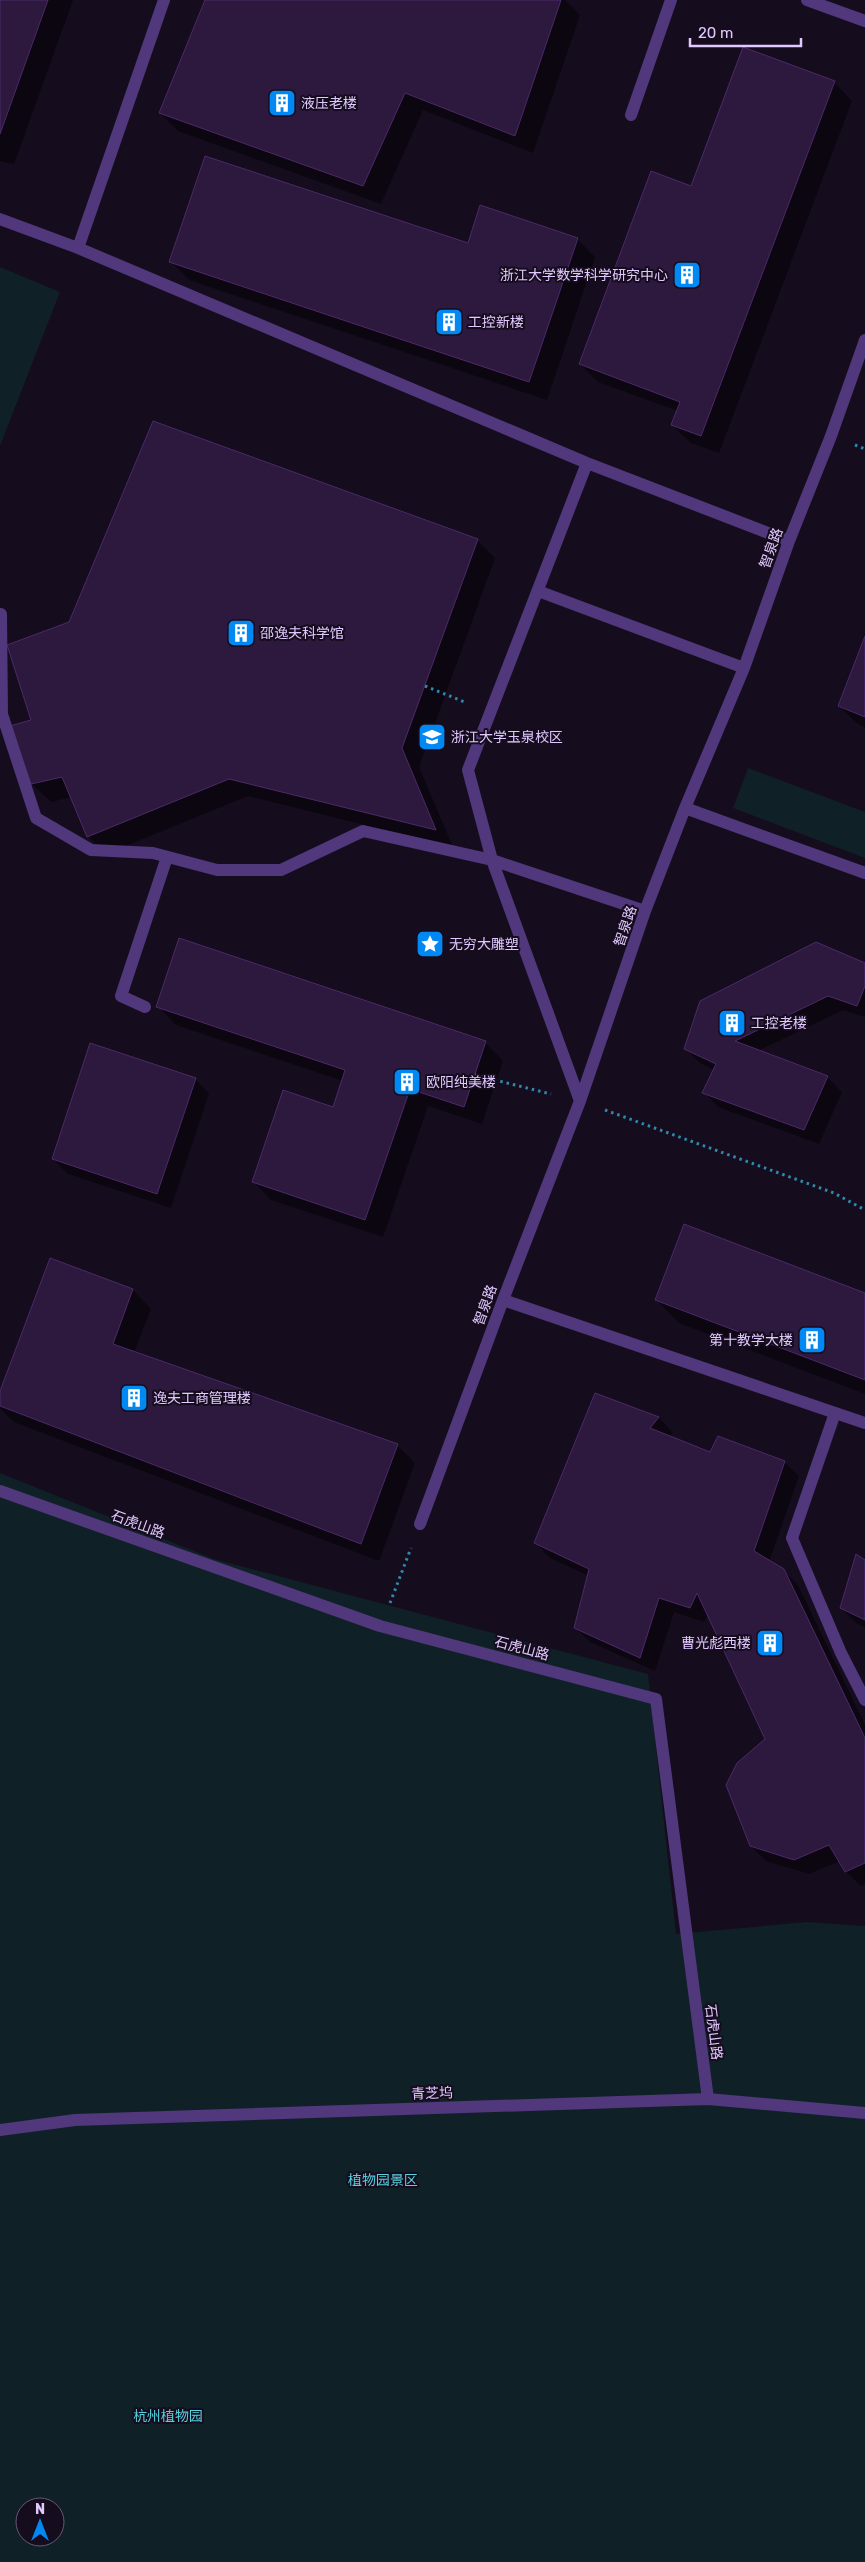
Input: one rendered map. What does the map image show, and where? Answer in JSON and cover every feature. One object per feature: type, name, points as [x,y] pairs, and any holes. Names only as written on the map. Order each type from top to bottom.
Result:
[{"type":"street","points":[[78,248],[164,0]]},
{"type":"street","points":[[631,115],[671,0]]},
{"type":"street","points":[[807,0],[865,21]]},
{"type":"street","points":[[0,219],[78,248],[587,463],[789,541]]},
{"type":"street","name":"智泉路","points":[[420,1524],[502,1300],[580,1101],[645,911],[685,808],[744,668],[789,541],[832,436],[865,340]]},
{"type":"street","points":[[580,1101],[492,860],[468,770],[587,463]]},
{"type":"street","points":[[538,591],[744,668]]},
{"type":"street","points":[[1,614],[2,714],[36,818],[92,850],[153,853],[217,870],[281,870],[363,831],[492,860],[645,911]]},
{"type":"street","points":[[685,808],[865,873]]},
{"type":"street","points":[[145,1007],[121,996],[167,857]]},
{"type":"street","points":[[502,1300],[865,1423]]},
{"type":"street","points":[[835,1413],[792,1538],[841,1653],[865,1700]]},
{"type":"street","name":"石虎山路","points":[[0,1491],[380,1626],[656,1699],[708,2099]]},
{"type":"street","name":"青芝坞","points":[[0,2130],[75,2120],[708,2099],[865,2113]]},
{"type":"path","points":[[425,686],[491,712]]},
{"type":"path","points":[[475,1075],[580,1101],[834,1193],[865,1210]]},
{"type":"path","points":[[380,1626],[420,1524]]},
{"type":"green space","points":[[0,267],[60,292],[0,446]]},
{"type":"green space","points":[[748,768],[865,812],[865,858],[733,808]]},
{"type":"green space","name":"植物园景区","points":[[0,1473],[214,1559],[648,1674],[676,1934],[807,1922],[865,1926],[865,2562],[0,2562]]},
{"type":"building","points":[[0,0],[48,0],[0,134]]},
{"type":"building","name":"液压老楼","points":[[205,0],[561,0],[515,136],[405,93],[363,186],[159,113]]},
{"type":"building","name":"浙江大学数学科学研究中心","points":[[743,47],[835,81],[701,436],[671,425],[680,402],[579,364],[651,171],[691,186]]},
{"type":"building","name":"工控新楼","points":[[205,156],[468,243],[480,205],[578,238],[529,382],[169,262]]},
{"type":"building","name":"邵逸夫科学馆","points":[[153,421],[478,539],[402,748],[436,830],[229,779],[87,837],[62,777],[31,784],[10,726],[31,720],[7,645],[69,622]]},
{"type":"building","points":[[865,636],[865,717],[838,706]]},
{"type":"building","name":"欧阳纯美楼","points":[[179,938],[486,1041],[464,1107],[410,1089],[365,1220],[252,1182],[283,1090],[333,1107],[345,1070],[156,1007]]},
{"type":"building","name":"工控老楼","points":[[816,942],[865,963],[865,986],[857,1006],[828,996],[735,1041],[828,1076],[804,1130],[702,1093],[716,1064],[684,1049],[700,1001]]},
{"type":"building","points":[[90,1043],[196,1078],[157,1194],[52,1159]]},
{"type":"building","name":"第十教学大楼","points":[[684,1224],[865,1293],[865,1380],[655,1300]]},
{"type":"building","name":"逸夫工商管理楼","points":[[50,1258],[133,1289],[113,1344],[398,1444],[361,1544],[0,1406],[0,1391]]},
{"type":"building","name":"曹光彪西楼","points":[[595,1393],[659,1417],[650,1428],[710,1452],[718,1436],[785,1461],[754,1551],[784,1569],[865,1738],[865,1863],[845,1872],[829,1845],[794,1860],[750,1846],[726,1785],[737,1763],[765,1739],[697,1593],[690,1608],[659,1598],[640,1658],[574,1628],[589,1569],[534,1543]]},
{"type":"building","points":[[856,1554],[865,1560],[865,1620],[840,1608]]},
{"type":"place","name":"液压老楼","points":[[282,103]]},
{"type":"place","name":"浙江大学数学科学研究中心","points":[[687,275]]},
{"type":"place","name":"工控新楼","points":[[449,322]]},
{"type":"place","name":"邵逸夫科学馆","points":[[241,633]]},
{"type":"place","name":"浙江大学玉泉校区","points":[[432,737]]},
{"type":"place","name":"无穷大雕塑","points":[[430,944]]},
{"type":"place","name":"工控老楼","points":[[732,1023]]},
{"type":"place","name":"欧阳纯美楼","points":[[407,1082]]},
{"type":"place","name":"第十教学大楼","points":[[812,1340]]},
{"type":"place","name":"逸夫工商管理楼","points":[[134,1398]]},
{"type":"place","name":"曹光彪西楼","points":[[770,1643]]},
{"type":"park label","name":"杭州植物园","points":[[168,2416]]}]
